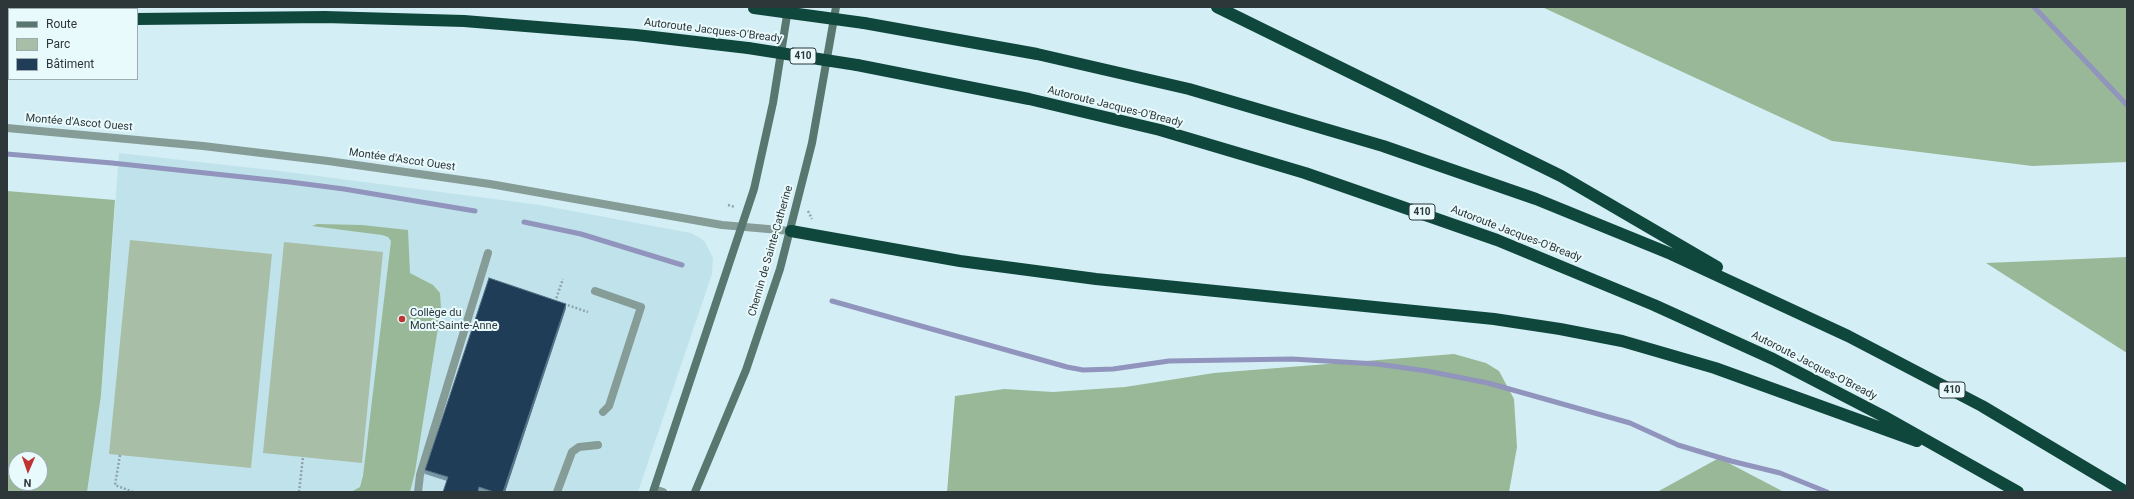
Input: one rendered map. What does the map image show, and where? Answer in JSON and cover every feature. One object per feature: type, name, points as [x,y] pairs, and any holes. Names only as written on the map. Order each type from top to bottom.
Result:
[{"type":"highway","name":"410","points":[[751,7],[864,23],[964,40],[1097,67],[1216,97],[1329,129],[1434,162],[1536,199],[1664,251],[1772,299],[1878,350],[1957,392],[2126,492]]},
{"type":"highway","points":[[1217,7],[1561,176],[1772,299]]},
{"type":"highway","name":"Autoroute Jacques-O'Bready","points":[[138,19],[325,17],[464,21],[636,34],[748,48],[857,65],[1029,99],[1160,130],[1276,164],[1422,212],[1551,261],[1702,326],[1843,394],[1953,454],[2018,492]]},
{"type":"highway","points":[[791,231],[924,255],[1034,271],[1181,289],[1494,319],[1599,336],[1715,368],[1953,454]]},
{"type":"main road","points":[[653,490],[701,352],[754,189],[766,138],[788,7]]},
{"type":"main road","name":"Chemin de Sainte-Catherine","points":[[695,492],[746,370],[777,280],[791,231],[821,99],[836,7]]},
{"type":"street","name":"Montée d'Ascot Ouest","points":[[7,128],[203,146],[432,175],[587,200],[722,226],[791,231]]},
{"type":"street","points":[[418,492],[420,475],[488,253]]},
{"type":"street","points":[[595,291],[641,307],[609,406],[603,412]]},
{"type":"street","points":[[557,492],[572,452],[579,447],[598,445]]},
{"type":"street","points":[[653,490],[663,492]]},
{"type":"path","points":[[563,279],[555,303],[588,312]]},
{"type":"path","points":[[120,455],[115,485],[134,492]]},
{"type":"path","points":[[299,492],[303,457]]},
{"type":"shaded area","name":"Collège du Mont-Sainte-Anne","points":[[119,153],[280,171],[540,205],[691,233],[699,237],[705,242],[713,258],[712,274],[638,492],[72,492],[101,395]]},
{"type":"green space","points":[[1542,7],[2127,7],[2127,162],[2032,166],[1832,141]]},
{"type":"green space","points":[[7,191],[115,200],[101,395],[87,492],[7,492]]},
{"type":"green space","points":[[317,224],[362,225],[408,230],[410,273],[433,285],[440,293],[441,309],[415,472],[410,492],[351,492],[360,487],[363,476],[391,241],[388,237],[382,235],[312,226]]},
{"type":"green space","points":[[130,240],[272,254],[251,468],[109,454]]},
{"type":"green space","points":[[284,242],[383,252],[362,463],[263,453]]},
{"type":"green space","points":[[2127,257],[2127,353],[1986,263]]},
{"type":"green space","points":[[1454,354],[1486,363],[1499,371],[1514,399],[1517,447],[1509,492],[947,492],[955,396],[1004,389],[1053,392],[1125,387],[1214,373]]},
{"type":"green space","points":[[1719,458],[1784,492],[1657,492]]},
{"type":"building","points":[[489,278],[566,304],[503,492],[494,492],[479,487],[478,492],[443,492],[448,477],[425,470]]},
{"type":"waterway","points":[[2034,7],[2127,105]]},
{"type":"waterway","points":[[7,154],[112,163],[290,182],[344,189],[475,211]]},
{"type":"waterway","points":[[524,222],[581,234],[682,265]]},
{"type":"waterway","points":[[832,301],[1067,367],[1083,370],[1113,369],[1169,361],[1292,359],[1377,364],[1427,371],[1488,383],[1630,423],[1678,445],[1731,461],[1780,473],[1827,492]]},
{"type":"place","name":"Collège du Mont-Sainte-Anne","points":[[402,319]]}]
